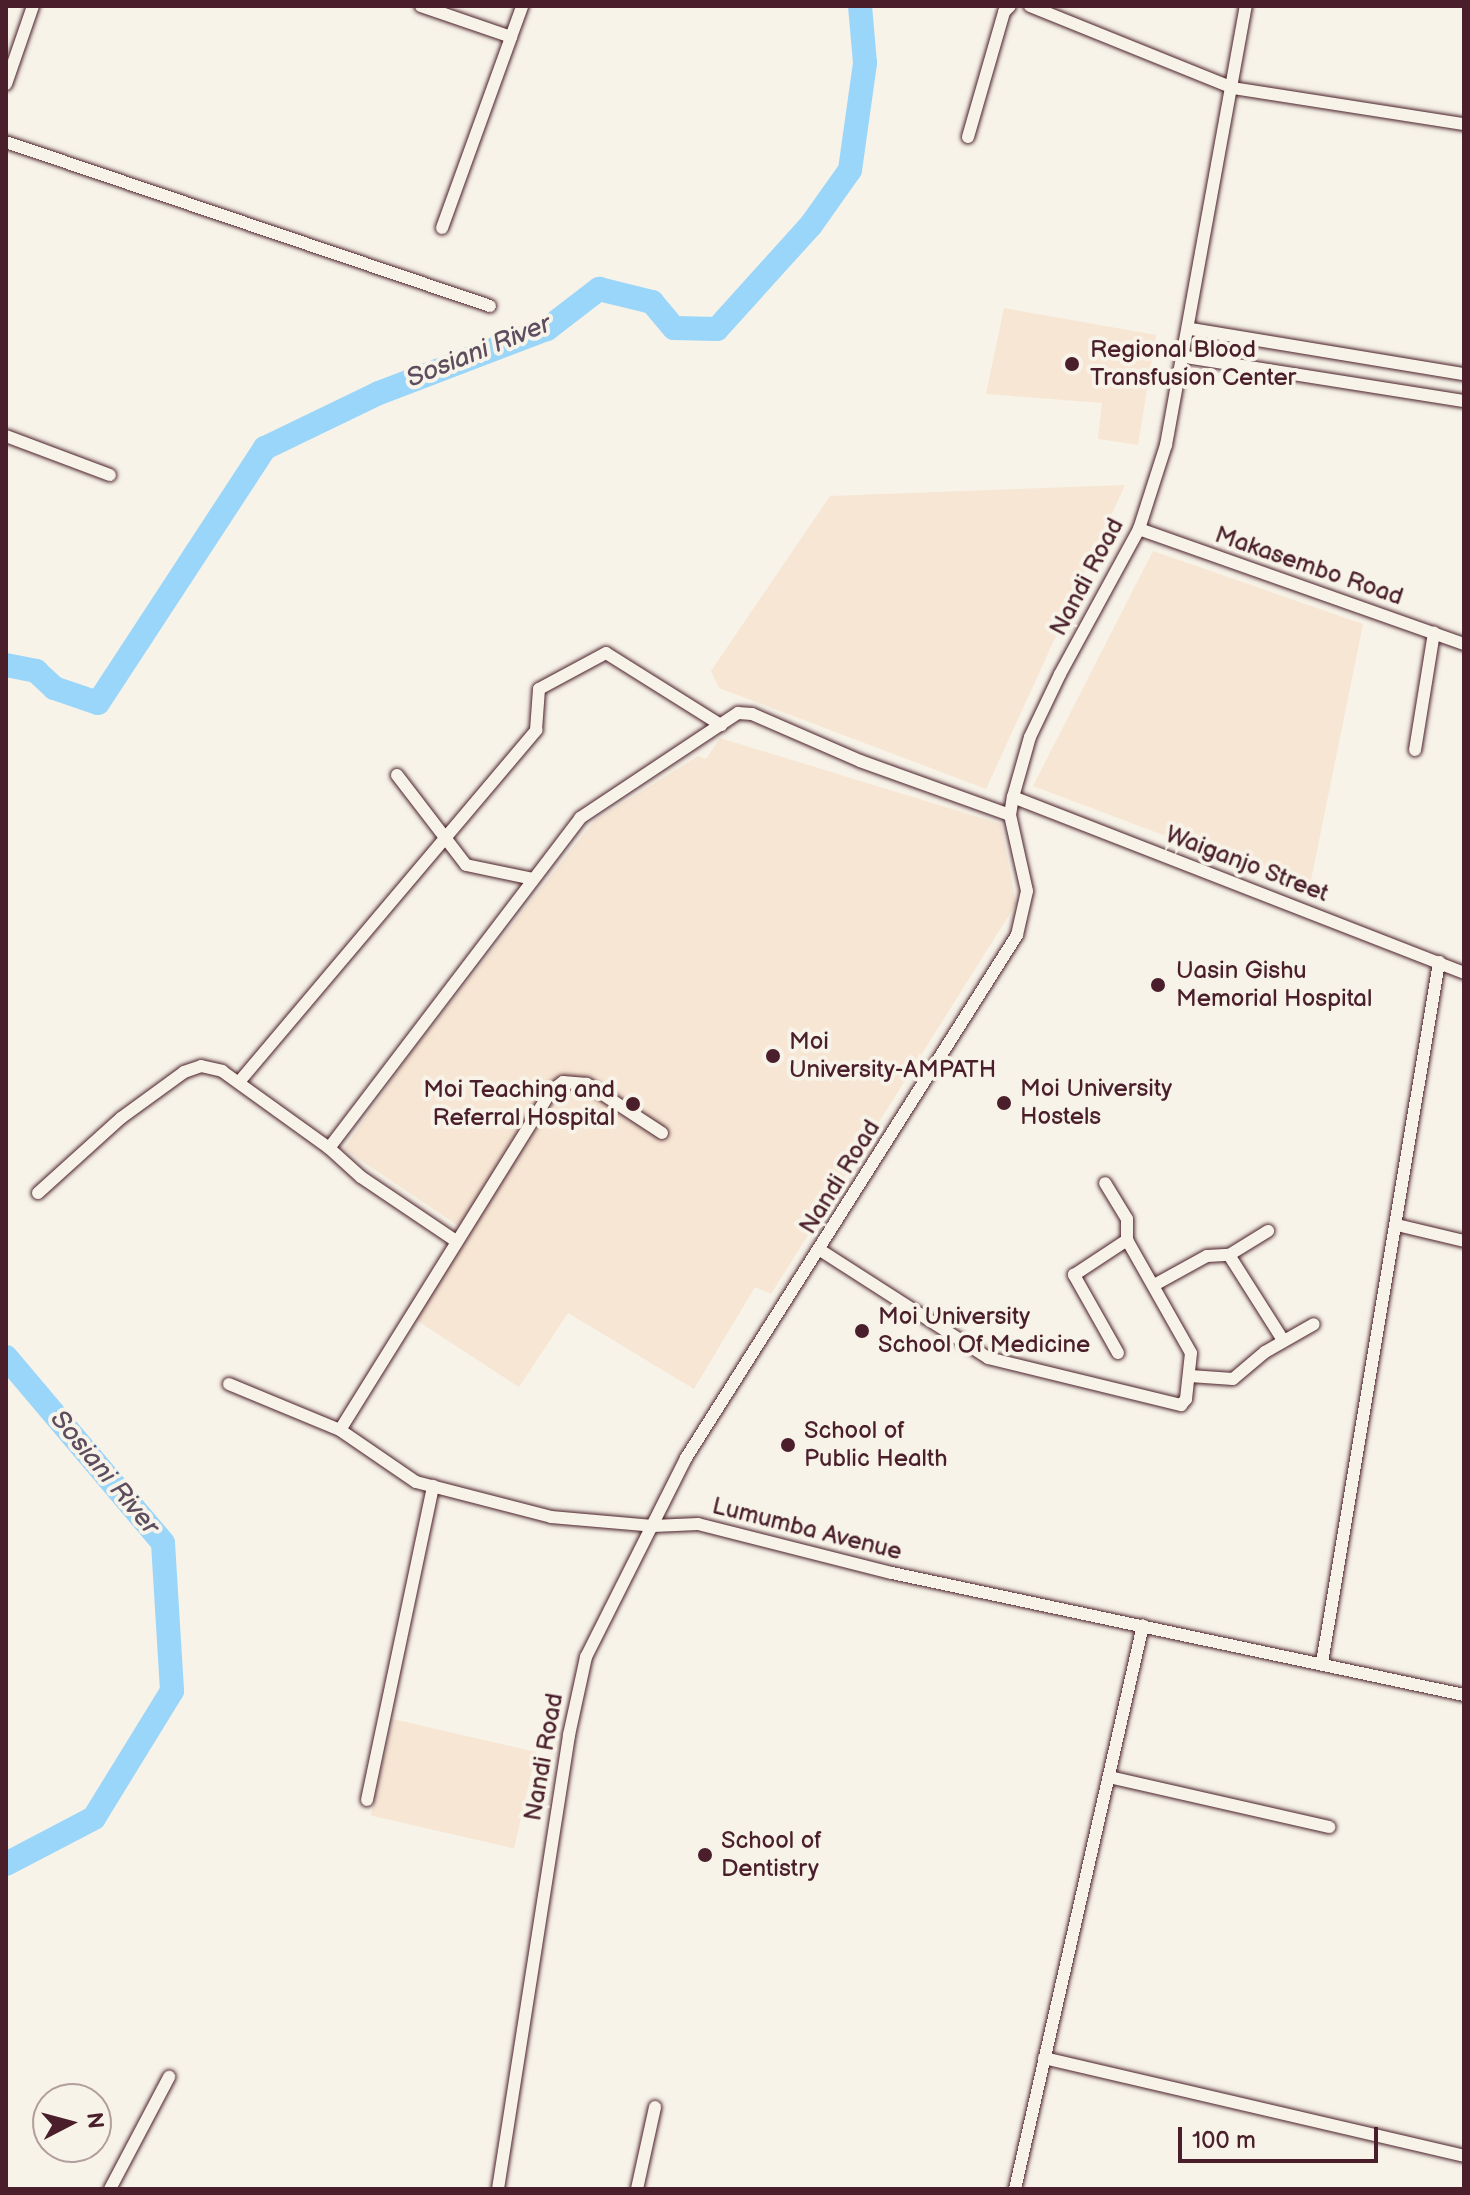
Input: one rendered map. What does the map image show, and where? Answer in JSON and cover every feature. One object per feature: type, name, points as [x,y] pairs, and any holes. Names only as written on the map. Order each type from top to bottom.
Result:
[{"type":"street","points":[[6,84],[33,6]]},
{"type":"street","points":[[421,6],[511,37]]},
{"type":"street","points":[[442,228],[522,6]]},
{"type":"street","points":[[968,137],[1004,12],[1010,6]]},
{"type":"street","points":[[1030,6],[1233,88],[1464,124]]},
{"type":"street","name":"Nandi Road","points":[[498,2189],[581,1673],[595,1634],[686,1458],[1017,935],[1027,891],[1010,815],[1013,797],[1030,737],[1060,674],[1139,529],[1186,357],[1246,6]]},
{"type":"street","points":[[6,142],[490,306]]},
{"type":"street","points":[[1191,329],[1464,374]]},
{"type":"street","points":[[1186,357],[1464,401]]},
{"type":"street","points":[[6,436],[110,475]]},
{"type":"street","name":"Makasembo Road","points":[[1139,529],[1464,644]]},
{"type":"street","points":[[1415,750],[1434,633]]},
{"type":"street","points":[[239,1082],[536,730],[539,689],[595,656],[614,655],[721,725]]},
{"type":"street","points":[[329,1148],[580,818],[738,713],[752,714],[860,761],[1010,815]]},
{"type":"street","points":[[397,775],[443,841],[466,865],[533,879]]},
{"type":"street","name":"Waiganjo Street","points":[[1013,797],[1464,973]]},
{"type":"street","points":[[1322,1663],[1439,962]]},
{"type":"street","points":[[38,1193],[121,1118],[184,1072],[211,1066],[239,1082],[329,1148],[361,1177],[456,1241]]},
{"type":"street","points":[[340,1430],[551,1091],[563,1082],[587,1084],[662,1133]]},
{"type":"street","points":[[820,1250],[988,1358],[1181,1405],[1190,1376],[1191,1353],[1156,1284],[1127,1240],[1127,1219],[1105,1183]]},
{"type":"street","points":[[1397,1225],[1464,1241]]},
{"type":"street","points":[[1156,1284],[1207,1256],[1229,1255],[1268,1231]]},
{"type":"street","points":[[1118,1353],[1074,1275],[1127,1240]]},
{"type":"street","points":[[1229,1255],[1283,1340]]},
{"type":"street","points":[[1190,1376],[1233,1379],[1283,1340],[1314,1324]]},
{"type":"street","name":"Lumumba Avenue","points":[[229,1384],[340,1430],[405,1476],[551,1517],[653,1526],[698,1524],[892,1573],[1464,1695]]},
{"type":"street","points":[[367,1800],[433,1486]]},
{"type":"street","points":[[1015,2189],[1143,1625]]},
{"type":"street","points":[[1109,1777],[1329,1827]]},
{"type":"street","points":[[1044,2058],[1464,2156]]},
{"type":"street","points":[[110,2189],[169,2077]]},
{"type":"street","points":[[637,2189],[655,2107]]},
{"type":"shaded area","name":"Regional Blood Transfusion Center","points":[[1004,308],[1156,335],[1138,445],[1098,439],[1102,403],[986,394]]},
{"type":"shaded area","points":[[1125,485],[986,789],[719,688],[711,671],[830,496]]},
{"type":"shaded area","points":[[1153,551],[1363,624],[1309,890],[1033,786]]},
{"type":"shaded area","name":"Moi Teaching and Referral Hospital","points":[[720,738],[1001,824],[1016,904],[771,1294],[755,1287],[694,1389],[568,1313],[519,1387],[404,1312],[463,1229],[344,1149],[407,1058],[594,821],[698,756],[706,759]]},
{"type":"shaded area","points":[[393,1719],[536,1752],[514,1849],[371,1815]]},
{"type":"waterway","name":"Sosiani River","points":[[6,665],[36,671],[54,688],[98,703],[265,448],[379,393],[547,329],[599,289],[652,302],[674,328],[717,329],[811,225],[850,170],[865,63],[860,6]]},
{"type":"waterway","name":"Sosiani River","points":[[6,1357],[163,1543],[172,1691],[94,1818],[6,1864]]},
{"type":"place","name":"Regional Blood Transfusion Center","points":[[1072,364]]},
{"type":"place","name":"Uasin Gishu Memorial Hospital","points":[[1158,985]]},
{"type":"place","name":"Moi University-AMPATH","points":[[773,1056]]},
{"type":"place","name":"Moi University Hostels","points":[[1004,1103]]},
{"type":"place","name":"Moi Teaching and Referral Hospital","points":[[633,1104]]},
{"type":"place","name":"Moi University School Of Medicine","points":[[862,1331]]},
{"type":"place","name":"School of Public Health","points":[[788,1445]]},
{"type":"place","name":"School of Dentistry","points":[[705,1855]]}]
